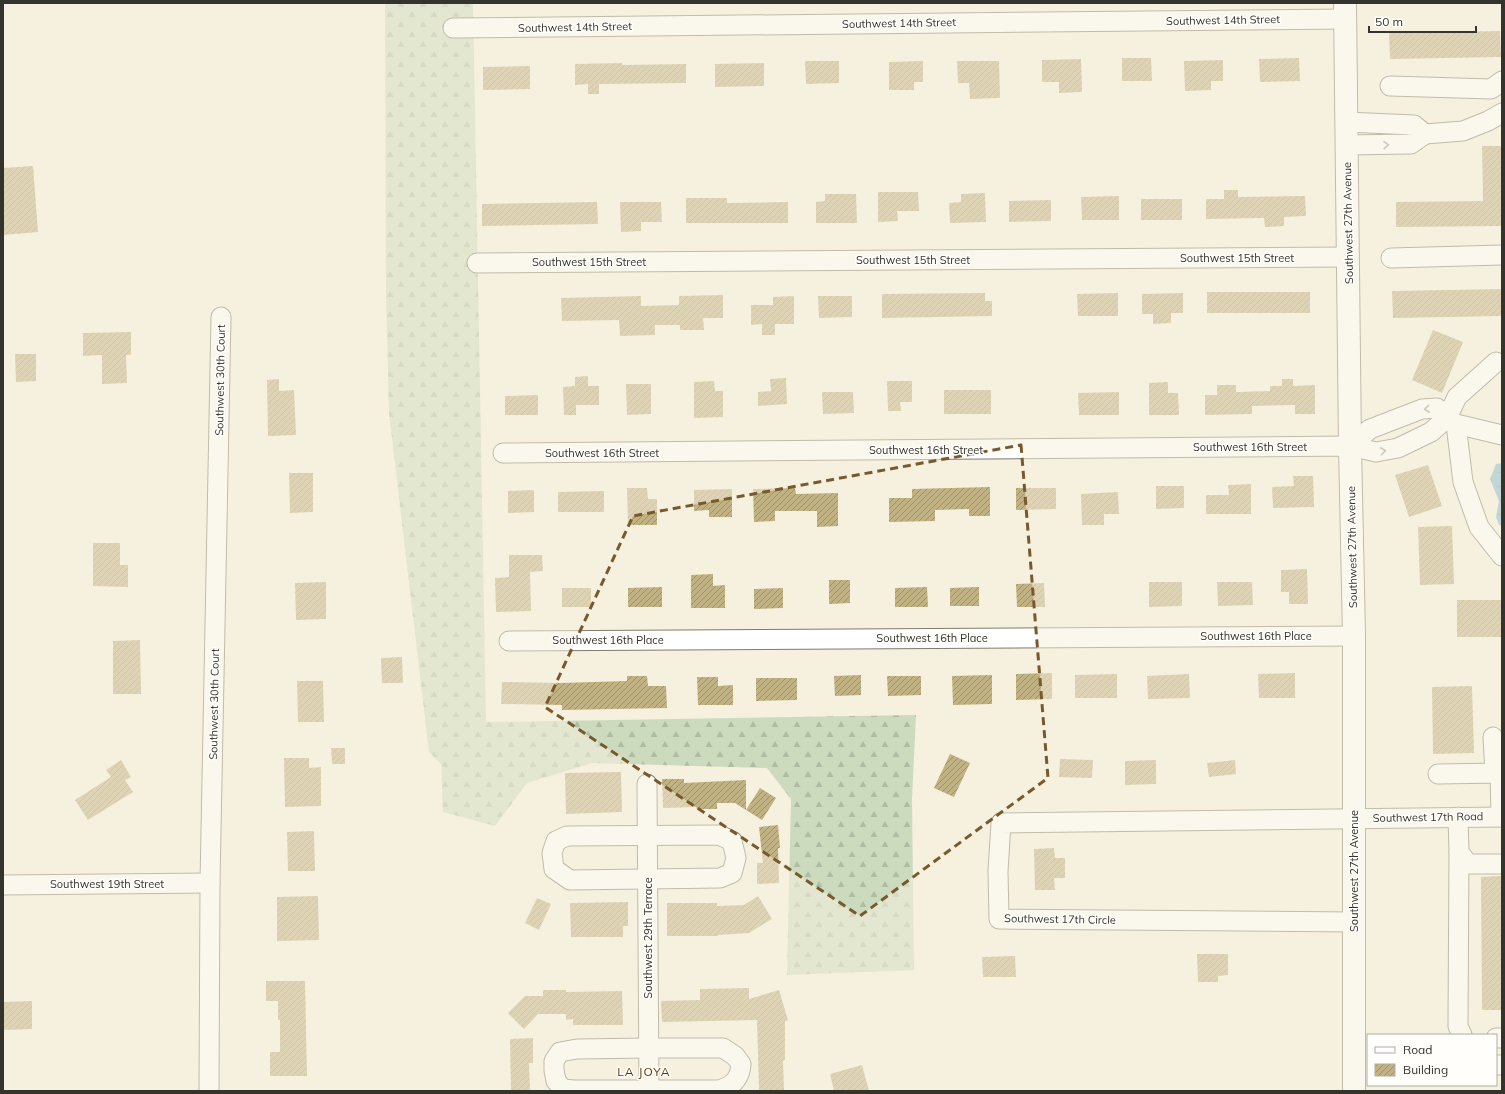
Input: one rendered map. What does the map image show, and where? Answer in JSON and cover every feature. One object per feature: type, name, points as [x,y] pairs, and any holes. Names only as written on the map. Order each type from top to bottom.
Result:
[{"type":"main road","name":"Southwest 27th Avenue","points":[[1345,11],[1350,446],[1354,636],[1354,922],[1359,1077]]},
{"type":"street","name":"Southwest 14th Street","points":[[453,28],[1345,11]]},
{"type":"street","points":[[1347,145],[1410,144],[1425,134],[1463,130],[1488,121],[1502,113],[1497,85],[1390,86]]},
{"type":"street","points":[[1346,122],[1414,125],[1425,134]]},
{"type":"street","points":[[1391,258],[1502,255]]},
{"type":"street","name":"Southwest 15th Street","points":[[477,263],[1348,257]]},
{"type":"street","name":"Southwest 30th Court","points":[[209,1091],[210,883],[221,317]]},
{"type":"street","points":[[1496,362],[1457,397],[1452,421],[1463,482],[1479,527],[1502,556]]},
{"type":"street","points":[[1350,446],[1370,429],[1422,409],[1437,408],[1452,421],[1502,434]]},
{"type":"street","points":[[1404,416],[1415,440]]},
{"type":"street","name":"Southwest 16th Street","points":[[503,454],[1350,446],[1376,452],[1398,448],[1452,421]]},
{"type":"street","name":"Southwest 16th Place","points":[[509,641],[1354,636]]},
{"type":"street","points":[[1493,737],[1494,773]]},
{"type":"street","points":[[1438,774],[1500,773],[1501,817]]},
{"type":"street","name":"Southwest 29th Terrace","points":[[647,784],[649,1090]]},
{"type":"street","points":[[1458,817],[1458,1026],[1462,1034]]},
{"type":"street","name":"Southwest 17th Road","points":[[1354,818],[1501,817]]},
{"type":"street","name":"Southwest 17th Circle","points":[[1354,818],[1001,823],[998,871],[999,919],[1354,922]]},
{"type":"street","points":[[648,835],[719,835],[732,841],[736,858],[732,873],[720,878],[648,880],[570,880],[554,869],[552,853],[556,841],[567,836],[648,835]]},
{"type":"street","points":[[1459,852],[1468,864],[1502,864]]},
{"type":"street","name":"Southwest 19th Street","points":[[3,885],[210,883]]},
{"type":"street","points":[[648,1048],[723,1048],[735,1056],[741,1064],[740,1073],[735,1082],[728,1087],[719,1090],[574,1090],[563,1089],[556,1081],[554,1061],[560,1052],[576,1049],[648,1048]]},
{"type":"highlighted area","points":[[1021,445],[1048,778],[860,916],[545,707],[633,516]]},
{"type":"green space","points":[[385,3],[473,3],[486,722],[916,715],[912,799],[914,970],[787,975],[791,799],[767,768],[592,763],[527,783],[495,826],[443,812],[441,764],[429,752],[389,413],[386,296]]},
{"type":"water","points":[[1502,463],[1502,526],[1499,525],[1496,517],[1499,501],[1490,479],[1496,464]]},
{"type":"building","points":[[1500,31],[1501,57],[1390,59],[1389,33]]},
{"type":"building","points":[[1122,58],[1151,58],[1152,81],[1122,81]]},
{"type":"building","points":[[1299,58],[1300,81],[1260,82],[1259,59]]},
{"type":"building","points":[[1081,59],[1082,92],[1059,93],[1059,82],[1042,82],[1042,60]]},
{"type":"building","points":[[1223,60],[1223,81],[1211,81],[1211,90],[1185,91],[1184,61]]},
{"type":"building","points":[[805,61],[839,61],[839,83],[806,84]]},
{"type":"building","points":[[923,61],[923,82],[914,82],[914,90],[889,90],[889,62]]},
{"type":"building","points":[[957,61],[999,61],[1000,98],[970,99],[969,83],[958,83]]},
{"type":"building","points":[[622,63],[622,65],[686,64],[686,83],[599,84],[599,94],[588,94],[588,84],[575,85],[575,64]]},
{"type":"building","points":[[764,63],[764,86],[715,87],[715,64]]},
{"type":"building","points":[[530,66],[530,89],[483,90],[483,67]]},
{"type":"building","points":[[1482,146],[1502,146],[1502,226],[1396,227],[1396,202],[1483,201]]},
{"type":"building","points":[[33,166],[38,232],[3,235],[3,168]]},
{"type":"building","points":[[1224,190],[1238,190],[1238,197],[1305,196],[1306,216],[1284,217],[1284,226],[1265,227],[1264,218],[1206,219],[1206,199],[1224,199]]},
{"type":"building","points":[[878,192],[918,192],[919,211],[897,211],[898,221],[878,222]]},
{"type":"building","points":[[985,193],[986,222],[950,223],[949,203],[961,202],[961,194]]},
{"type":"building","points":[[825,194],[856,194],[857,223],[816,223],[816,202],[825,201]]},
{"type":"building","points":[[1119,196],[1119,220],[1082,220],[1081,197]]},
{"type":"building","points":[[686,198],[727,198],[727,203],[788,202],[788,223],[686,223]]},
{"type":"building","points":[[1141,199],[1182,199],[1182,220],[1141,220]]},
{"type":"building","points":[[1051,200],[1051,221],[1009,222],[1009,201]]},
{"type":"building","points":[[597,202],[598,224],[482,226],[482,204]]},
{"type":"building","points":[[620,202],[661,202],[662,222],[641,222],[641,231],[621,232]]},
{"type":"building","points":[[1502,289],[1502,316],[1393,318],[1392,291]]},
{"type":"building","points":[[1207,292],[1310,292],[1310,313],[1207,313]]},
{"type":"building","points":[[985,293],[985,301],[992,301],[992,316],[882,318],[882,294]]},
{"type":"building","points":[[1118,293],[1118,316],[1078,316],[1077,294]]},
{"type":"building","points":[[1183,293],[1183,313],[1171,313],[1171,323],[1153,324],[1153,314],[1142,314],[1142,294]]},
{"type":"building","points":[[723,295],[723,318],[703,318],[704,330],[680,330],[680,325],[655,325],[655,335],[620,336],[619,320],[562,321],[561,298],[641,296],[641,306],[679,305],[679,296]]},
{"type":"building","points":[[794,296],[794,324],[775,324],[775,335],[762,335],[762,324],[751,325],[751,305],[773,305],[773,297]]},
{"type":"building","points":[[818,296],[852,296],[852,317],[819,318]]},
{"type":"building","points":[[1433,330],[1463,342],[1442,393],[1412,380]]},
{"type":"building","points":[[131,332],[131,355],[126,355],[127,383],[102,384],[102,355],[83,356],[83,333]]},
{"type":"building","points":[[15,354],[36,354],[36,381],[16,382]]},
{"type":"building","points":[[588,376],[588,386],[599,386],[599,405],[576,405],[576,415],[564,415],[563,387],[575,386],[575,377]]},
{"type":"building","points":[[786,378],[787,404],[758,406],[758,392],[771,391],[770,379]]},
{"type":"building","points":[[279,379],[279,391],[294,390],[296,435],[268,436],[267,380]]},
{"type":"building","points":[[1282,379],[1293,379],[1293,386],[1315,385],[1315,414],[1295,414],[1295,405],[1252,406],[1252,414],[1205,415],[1205,395],[1217,395],[1217,385],[1236,385],[1236,392],[1270,391],[1270,386],[1282,386]]},
{"type":"building","points":[[714,381],[715,391],[723,391],[723,417],[694,418],[694,382]]},
{"type":"building","points":[[887,381],[912,381],[912,402],[900,402],[901,411],[888,411]]},
{"type":"building","points":[[1168,382],[1168,393],[1178,393],[1179,415],[1149,415],[1149,383]]},
{"type":"building","points":[[626,384],[651,384],[651,414],[627,415]]},
{"type":"building","points":[[944,390],[991,390],[991,414],[944,414]]},
{"type":"building","points":[[822,392],[853,392],[854,413],[823,414]]},
{"type":"building","points":[[1119,392],[1119,415],[1079,415],[1078,393]]},
{"type":"building","points":[[538,395],[538,415],[505,415],[505,396]]},
{"type":"building","points":[[1428,465],[1442,506],[1409,517],[1395,475]]},
{"type":"building","points":[[289,473],[313,473],[313,512],[290,513]]},
{"type":"building","points":[[1293,476],[1313,476],[1314,507],[1273,508],[1272,487],[1294,486]]},
{"type":"building","points":[[1251,484],[1251,514],[1206,514],[1206,495],[1229,495],[1228,485]]},
{"type":"building","points":[[1156,486],[1184,486],[1184,508],[1156,509]]},
{"type":"building","points":[[990,487],[990,516],[969,516],[969,509],[935,510],[935,521],[889,522],[889,498],[912,498],[912,489]]},
{"type":"building","points":[[627,488],[647,488],[648,499],[657,499],[657,525],[628,525]]},
{"type":"building","points":[[795,488],[796,494],[838,493],[838,526],[817,527],[817,511],[775,511],[775,521],[754,522],[753,489]]},
{"type":"building","points":[[1016,488],[1056,488],[1056,509],[1016,510]]},
{"type":"building","points":[[732,489],[732,517],[709,517],[709,510],[694,511],[694,490]]},
{"type":"building","points":[[534,490],[534,512],[508,513],[508,491]]},
{"type":"building","points":[[604,491],[604,512],[558,512],[558,492]]},
{"type":"building","points":[[1118,492],[1119,514],[1104,514],[1104,525],[1082,525],[1081,494]]},
{"type":"building","points":[[1452,526],[1454,584],[1420,585],[1418,527]]},
{"type":"building","points":[[93,543],[120,543],[120,565],[128,565],[128,587],[93,586]]},
{"type":"building","points":[[509,555],[542,555],[543,571],[530,572],[531,611],[496,612],[495,578],[509,577]]},
{"type":"building","points":[[1307,569],[1308,604],[1289,604],[1289,592],[1281,592],[1281,570]]},
{"type":"building","points":[[713,574],[713,586],[725,585],[725,608],[691,608],[691,575]]},
{"type":"building","points":[[829,580],[850,580],[850,603],[829,604]]},
{"type":"building","points":[[326,582],[326,619],[296,620],[295,583]]},
{"type":"building","points":[[1149,582],[1182,582],[1182,606],[1149,607]]},
{"type":"building","points":[[1217,582],[1252,582],[1253,605],[1218,606]]},
{"type":"building","points":[[1044,583],[1045,607],[1017,607],[1016,584]]},
{"type":"building","points":[[662,587],[662,607],[628,607],[628,588]]},
{"type":"building","points":[[927,587],[928,607],[895,607],[895,588]]},
{"type":"building","points":[[979,587],[979,606],[950,606],[950,588]]},
{"type":"building","points":[[562,588],[591,588],[591,607],[562,607]]},
{"type":"building","points":[[783,588],[783,608],[754,609],[754,589]]},
{"type":"building","points":[[1457,600],[1502,600],[1502,637],[1457,637]]},
{"type":"building","points":[[140,640],[141,694],[113,694],[113,641]]},
{"type":"building","points":[[402,657],[403,683],[382,683],[381,658]]},
{"type":"building","points":[[1052,673],[1052,699],[1016,700],[1016,674]]},
{"type":"building","points":[[1295,673],[1295,698],[1259,698],[1258,674]]},
{"type":"building","points":[[1117,674],[1117,698],[1075,698],[1075,675]]},
{"type":"building","points":[[1189,674],[1190,698],[1148,699],[1147,676]]},
{"type":"building","points":[[861,675],[861,695],[835,696],[834,676]]},
{"type":"building","points":[[992,675],[992,704],[953,705],[952,676]]},
{"type":"building","points":[[627,676],[647,676],[648,686],[666,686],[667,708],[562,710],[562,705],[501,704],[502,682],[561,683],[627,681]]},
{"type":"building","points":[[887,676],[921,676],[921,695],[888,696]]},
{"type":"building","points":[[697,677],[718,677],[718,686],[733,685],[733,705],[698,705]]},
{"type":"building","points":[[756,678],[797,678],[797,700],[756,701]]},
{"type":"building","points":[[297,681],[323,681],[324,722],[298,722]]},
{"type":"building","points":[[1472,686],[1474,753],[1433,754],[1432,687]]},
{"type":"building","points":[[331,748],[345,748],[345,764],[332,764]]},
{"type":"building","points":[[950,754],[970,763],[954,797],[934,788]]},
{"type":"building","points":[[284,758],[309,758],[309,768],[321,767],[321,806],[285,807]]},
{"type":"building","points":[[1060,759],[1093,760],[1092,778],[1059,777]]},
{"type":"building","points":[[121,760],[131,777],[125,780],[133,792],[88,820],[75,800],[111,777],[106,770]]},
{"type":"building","points":[[1156,760],[1156,784],[1125,785],[1125,761]]},
{"type":"building","points":[[1235,760],[1236,774],[1209,777],[1207,763]]},
{"type":"building","points":[[621,772],[622,812],[566,814],[565,773]]},
{"type":"building","points":[[662,779],[684,779],[684,783],[746,780],[746,810],[735,803],[717,803],[717,809],[696,809],[696,807],[663,808]]},
{"type":"building","points":[[760,788],[776,798],[762,820],[746,810]]},
{"type":"building","points":[[778,825],[780,848],[778,848],[779,883],[757,884],[757,863],[763,863],[759,827]]},
{"type":"building","points":[[314,831],[315,871],[288,871],[287,832]]},
{"type":"building","points":[[1054,848],[1055,858],[1065,858],[1065,878],[1054,878],[1055,890],[1035,890],[1034,849]]},
{"type":"building","points":[[1502,876],[1502,1010],[1482,1010],[1481,877]]},
{"type":"building","points":[[318,896],[319,940],[277,941],[277,897]]},
{"type":"building","points":[[758,896],[772,919],[749,933],[718,936],[667,936],[667,903],[717,903],[717,906],[744,905]]},
{"type":"building","points":[[537,898],[551,904],[539,930],[525,923]]},
{"type":"building","points":[[628,902],[628,926],[623,926],[623,937],[571,937],[570,903]]},
{"type":"building","points":[[1197,954],[1228,954],[1228,975],[1218,976],[1218,982],[1198,982]]},
{"type":"building","points":[[1015,956],[1016,977],[983,977],[982,957]]},
{"type":"building","points":[[266,981],[305,981],[307,1076],[270,1076],[270,1052],[280,1052],[280,1020],[278,1020],[278,1001],[266,1001]]},
{"type":"building","points":[[749,988],[749,999],[779,990],[788,1020],[785,1021],[785,1060],[783,1061],[784,1091],[759,1091],[757,1020],[662,1022],[661,1001],[700,1000],[700,989]]},
{"type":"building","points":[[543,990],[566,990],[566,992],[622,991],[623,1025],[573,1025],[573,1019],[566,1020],[566,1014],[538,1014],[524,1029],[508,1013],[525,996],[543,996]]},
{"type":"building","points":[[32,1001],[32,1029],[3,1030],[3,1002]]},
{"type":"building","points":[[533,1038],[533,1063],[529,1063],[530,1091],[511,1091],[510,1039]]},
{"type":"building","points":[[862,1065],[869,1091],[834,1091],[830,1074]]},
{"type":"district","name":"LA JOYA","points":[[644,1071]]}]
